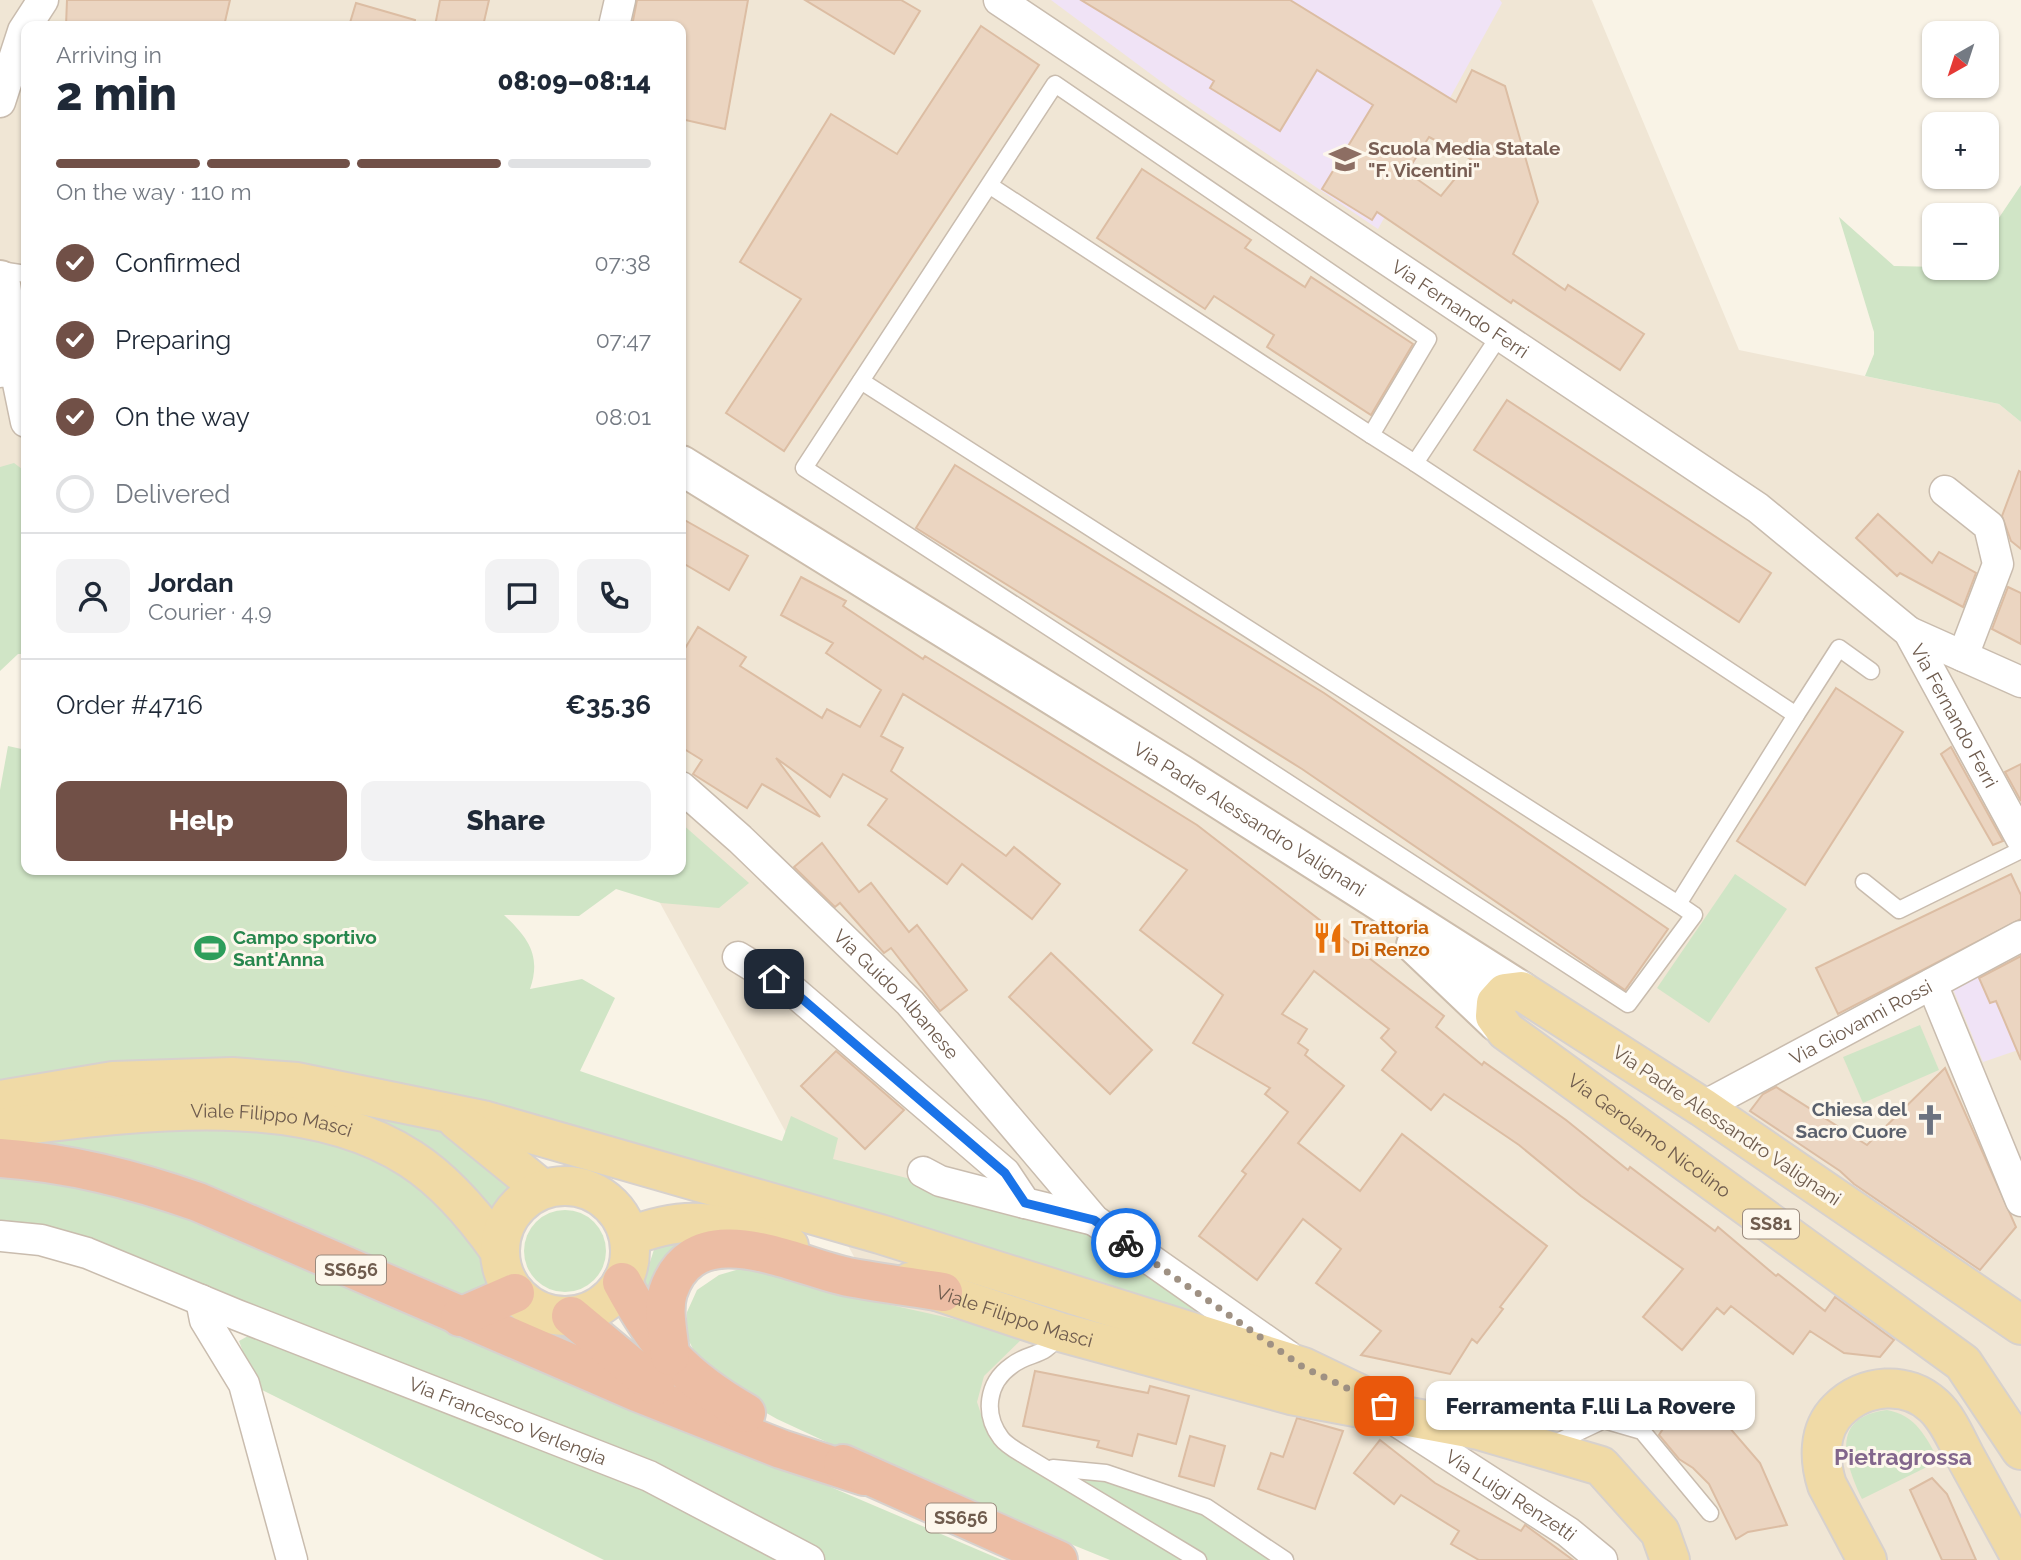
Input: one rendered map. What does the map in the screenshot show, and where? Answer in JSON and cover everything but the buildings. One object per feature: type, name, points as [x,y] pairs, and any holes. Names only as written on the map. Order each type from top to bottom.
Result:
[{"type":"highway","name":"SS656","points":[[0,1158],[85,1168],[141,1182],[198,1202],[637,1392],[782,1449],[864,1476]]},
{"type":"highway","points":[[670,1356],[666,1306],[668,1293],[684,1267],[713,1250],[750,1249],[847,1277],[943,1292]]},
{"type":"highway","name":"SS656","points":[[622,1283],[648,1327],[670,1356],[690,1377],[720,1398],[864,1476],[1058,1560]]},
{"type":"highway","points":[[460,1317],[515,1293]]},
{"type":"highway","name":"SS656","points":[[571,1316],[641,1377],[694,1413]]},
{"type":"main road","points":[[1497,1022],[1494,1010],[1498,999],[1510,991],[1521,991]]},
{"type":"main road","name":"Via Padre Alessandro Valignani","points":[[1521,991],[1702,1107],[2021,1325]]},
{"type":"main road","name":"Via Gerolamo Nicolino","points":[[1497,1022],[1963,1363],[2021,1450]]},
{"type":"main road","name":"Viale Filippo Masci","points":[[0,1100],[113,1082],[232,1077],[297,1082],[445,1112],[705,1184],[1155,1320],[1303,1367],[1393,1413]]},
{"type":"main road","name":"Viale Filippo Masci","points":[[0,1128],[114,1115],[189,1112],[291,1117],[329,1125],[371,1138],[411,1158],[442,1183],[499,1250]]},
{"type":"main road","name":"Viale Filippo Masci","points":[[445,1112],[495,1149],[542,1189]]},
{"type":"main road","name":"Viale Filippo Masci","points":[[603,1198],[653,1187],[705,1184]]},
{"type":"main road","points":[[574,1186],[603,1198],[614,1208],[629,1237],[630,1252],[622,1283],[601,1306],[571,1316],[540,1312],[515,1293],[506,1280],[499,1250],[501,1234],[516,1206],[542,1189],[574,1186]]},
{"type":"main road","name":"Viale Filippo Masci","points":[[629,1237],[677,1221],[713,1223],[943,1292],[1082,1325],[1292,1395],[1479,1430],[1601,1466],[1660,1532],[1671,1560]]},
{"type":"main road","points":[[1867,1560],[1827,1485],[1822,1464],[1822,1445],[1837,1411],[1851,1399],[1882,1388],[1907,1391],[1919,1396],[1943,1415],[2021,1558]]},
{"type":"street","points":[[29,21],[43,0]]},
{"type":"street","points":[[615,21],[620,0]]},
{"type":"street","name":"Via Fernando Ferri","points":[[999,0],[1758,509],[1909,632],[2021,682]]},
{"type":"street","points":[[0,102],[21,37]]},
{"type":"street","points":[[0,280],[4,297],[5,352],[13,369],[21,402]]},
{"type":"street","name":"Via Padre Alessandro Valignani","points":[[686,469],[1180,774],[1521,991]]},
{"type":"street","points":[[1945,491],[1989,526],[1998,564],[1963,656]]},
{"type":"street","name":"Via Fernando Ferri","points":[[1909,632],[2021,838]]},
{"type":"street","name":"Via Guido Albanese","points":[[686,791],[740,839],[910,1003],[1094,1220],[1303,1367]]},
{"type":"street","points":[[1356,888],[1497,1022]]},
{"type":"street","name":"Via Giovanni Rossi","points":[[1702,1107],[2021,936]]},
{"type":"street","points":[[738,957],[803,999],[1005,1173],[1025,1203]]},
{"type":"street","points":[[1932,984],[2021,1201]]},
{"type":"street","points":[[923,1172],[940,1181],[1025,1203]]},
{"type":"street","name":"Via Guido Albanese","points":[[1025,1203],[1094,1220]]},
{"type":"street","name":"Via Francesco Verlengia","points":[[0,1236],[41,1240],[88,1253],[649,1476],[808,1560]]},
{"type":"street","points":[[201,1300],[205,1320],[244,1384],[292,1560]]},
{"type":"street","name":"Via Luigi Renzetti","points":[[1393,1413],[1568,1532],[1602,1560]]},
{"type":"lane","points":[[861,382],[1694,915],[1628,1004],[804,468],[1055,84],[1428,339],[1371,435]]},
{"type":"lane","points":[[989,185],[1796,715]]},
{"type":"lane","points":[[0,270],[21,273]]},
{"type":"lane","points":[[1415,463],[1500,335]]},
{"type":"lane","points":[[1678,904],[1839,648],[1871,671]]},
{"type":"lane","points":[[1864,882],[1899,910],[2021,850]]},
{"type":"lane","points":[[1155,1320],[1111,1317],[1082,1325],[1051,1348],[1012,1364],[996,1380],[989,1399],[991,1422],[1003,1440],[1198,1560]]},
{"type":"lane","points":[[1542,1448],[1604,1420],[1642,1431],[1710,1513]]},
{"type":"lane","points":[[1047,1468],[1106,1473],[1206,1507],[1285,1560]]},
{"type":"shaded area","points":[[0,0],[1592,0],[1739,350],[1999,404],[2021,422],[2021,1560],[1153,1560],[1064,1507],[919,1375],[645,875],[686,875],[686,21],[21,21],[21,555],[0,549]]},
{"type":"shaded area","name":"Scuola Media Statale \"F. Vicentini\"","points":[[1051,0],[1500,0],[1502,3],[1378,229],[1171,89]]},
{"type":"shaded area","points":[[2021,957],[2021,1049],[1983,1062],[1953,989]]},
{"type":"green space","points":[[2021,185],[2021,422],[1999,404],[1865,376],[1874,354],[1874,332],[1839,217],[1894,266],[1922,267],[1922,280],[1999,280],[1999,218]]},
{"type":"green space","points":[[14,463],[21,468],[21,654],[0,671],[0,467]]},
{"type":"green space","points":[[8,746],[21,749],[21,875],[686,875],[686,827],[749,883],[719,908],[661,903],[616,889],[579,916],[504,915],[530,947],[534,966],[530,989],[582,979],[615,998],[580,1071],[782,1141],[791,1116],[838,1138],[833,1159],[1092,1226],[1205,1306],[1209,1324],[521,1121],[0,1086],[0,790]]},
{"type":"green space","points":[[1735,874],[1787,909],[1709,1023],[1657,988]]},
{"type":"green space","points":[[1920,1025],[1939,1070],[1863,1103],[1843,1057]]},
{"type":"green space","points":[[388,1113],[443,1129],[518,1184],[498,1199],[488,1214],[342,1116]]},
{"type":"green space","points":[[285,1126],[396,1163],[481,1248],[487,1281],[508,1312],[519,1322],[546,1333],[571,1336],[596,1352],[0,1138],[31,1132]]},
{"type":"green space","points":[[0,1163],[122,1185],[1002,1560],[604,1560],[256,1387],[239,1341],[277,1320],[0,1227]]},
{"type":"green space","points":[[565,1210],[581,1213],[594,1222],[603,1235],[606,1251],[603,1267],[594,1280],[581,1289],[565,1292],[549,1289],[536,1280],[527,1267],[524,1251],[527,1235],[536,1222],[549,1213]]},
{"type":"green space","points":[[702,1232],[645,1295],[645,1278],[656,1243]]},
{"type":"green space","points":[[743,1268],[773,1269],[855,1297],[1026,1335],[984,1376],[977,1402],[988,1435],[1013,1456],[1112,1478],[1193,1506],[1277,1560],[1110,1560],[876,1465],[777,1419],[729,1392],[703,1369],[686,1335],[687,1312],[697,1290],[719,1275]]},
{"type":"green space","points":[[1887,1410],[1913,1422],[1939,1461],[1862,1499],[1847,1456],[1849,1431],[1856,1422],[1869,1414]]},
{"type":"way so far","points":[[1126,1243],[1303,1367],[1384,1406]]},
{"type":"place","name":"Scuola Media Statale \"F. Vicentini\"","points":[[1345,159]]},
{"type":"place","name":"Trattoria Di Renzo","points":[[1328,938]]},
{"type":"place","name":"Campo sportivo Sant'Anna","points":[[210,948]]},
{"type":"place","name":"Chiesa del Sacro Cuore","points":[[1930,1120]]},
{"type":"place","name":"Ferramenta F.lli La Rovere","points":[[1384,1406]]},
{"type":"district","name":"Pietragrossa","points":[[1903,1457]]},
{"type":"route","points":[[774,979],[792,990],[1005,1173],[1025,1203],[1094,1220],[1126,1243]]}]
